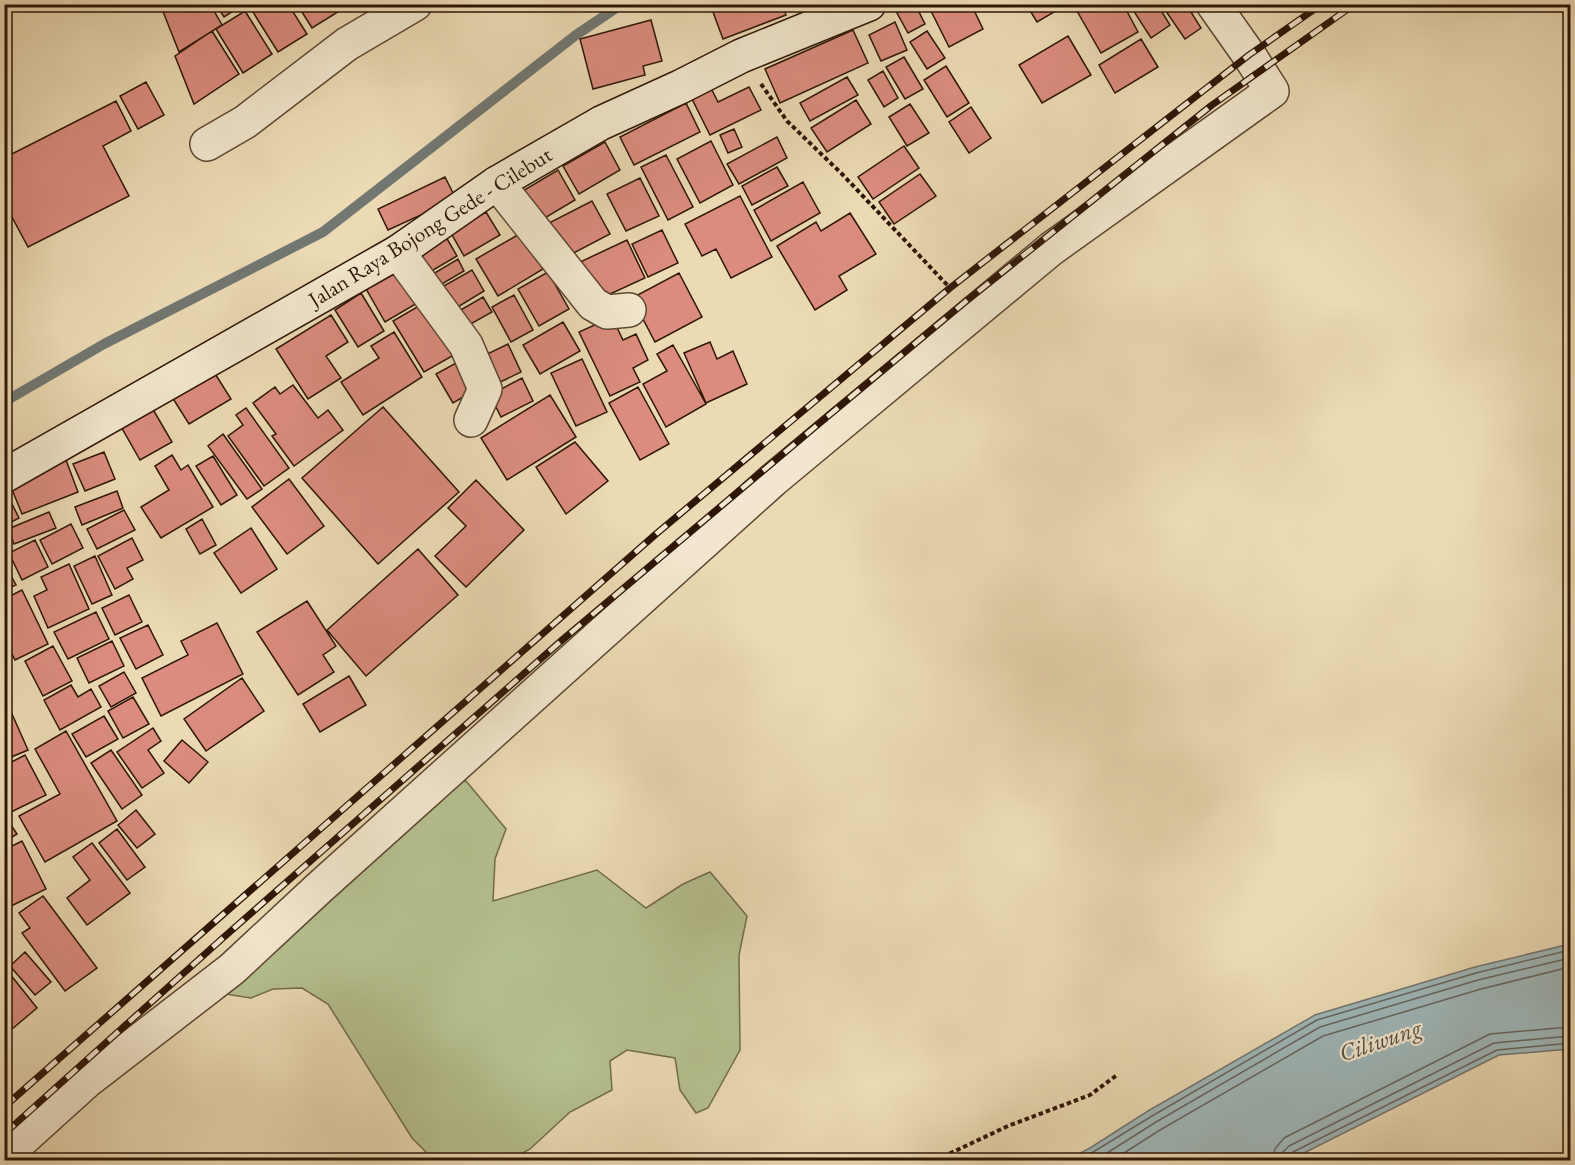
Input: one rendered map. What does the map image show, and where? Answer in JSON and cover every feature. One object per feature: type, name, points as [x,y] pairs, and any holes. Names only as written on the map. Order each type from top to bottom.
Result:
[{"type":"street","points":[[207,144],[245,122],[347,44],[415,4]]},
{"type":"street","name":"Jalan Raya Bojong Gede - Cilebut","points":[[4,476],[398,252],[497,183],[601,123],[741,56],[869,4]]},
{"type":"street","points":[[10,1153],[87,1081],[232,969],[773,480],[1052,249],[1272,91],[1213,4]]},
{"type":"street","points":[[497,183],[594,304],[607,312],[629,310]]},
{"type":"street","points":[[398,252],[466,345],[474,363],[485,389],[471,420]]},
{"type":"path","points":[[741,56],[787,121],[842,174],[975,314]]},
{"type":"path","points":[[936,1161],[1008,1126],[1090,1095],[1118,1075]]},
{"type":"green space","points":[[466,781],[506,829],[495,859],[493,901],[597,870],[646,908],[683,884],[710,872],[747,916],[739,955],[740,1050],[708,1108],[696,1113],[680,1090],[675,1058],[627,1050],[610,1061],[612,1090],[570,1112],[530,1149],[510,1160],[434,1160],[412,1138],[328,1004],[302,988],[273,989],[251,998],[219,993],[430,784]]},
{"type":"water","name":"Ciliwung","points":[[1570,944],[1570,1049],[1499,1055],[1290,1160],[1067,1160],[1315,1015],[1475,967]]},
{"type":"building","points":[[160,4],[210,4],[222,25],[179,52]]},
{"type":"building","points":[[216,4],[244,4],[224,17]]},
{"type":"building","points":[[258,4],[288,4],[307,34],[278,52],[251,9]]},
{"type":"building","points":[[297,4],[337,4],[341,10],[312,28]]},
{"type":"building","points":[[344,4],[358,4],[348,11]]},
{"type":"building","points":[[710,4],[782,4],[786,15],[723,39]]},
{"type":"building","points":[[915,4],[925,24],[908,33],[897,13]]},
{"type":"building","points":[[971,4],[983,29],[949,47],[928,5]]},
{"type":"building","points":[[1026,4],[1059,4],[1061,8],[1037,22]]},
{"type":"building","points":[[1073,4],[1123,4],[1138,32],[1101,53]]},
{"type":"building","points":[[1141,4],[1157,4],[1170,25],[1151,38],[1133,10]]},
{"type":"building","points":[[1161,4],[1186,4],[1201,28],[1185,39]]},
{"type":"building","points":[[245,11],[272,54],[243,73],[216,29]]},
{"type":"building","points":[[651,20],[662,61],[643,66],[645,75],[593,89],[580,39]]},
{"type":"building","points":[[895,22],[907,50],[881,61],[869,35]]},
{"type":"building","points":[[853,30],[868,63],[780,103],[765,69]]},
{"type":"building","points":[[212,31],[239,74],[194,104],[175,56]]},
{"type":"building","points":[[927,31],[945,58],[927,69],[910,42]]},
{"type":"building","points":[[1068,36],[1091,75],[1042,103],[1019,65]]},
{"type":"building","points":[[1141,39],[1158,67],[1115,93],[1099,65]]},
{"type":"building","points":[[904,57],[923,89],[905,99],[886,67]]},
{"type":"building","points":[[946,66],[969,103],[947,117],[924,80]]},
{"type":"building","points":[[883,71],[898,98],[884,107],[868,80]]},
{"type":"building","points":[[847,77],[858,95],[810,121],[800,103]]},
{"type":"building","points":[[146,82],[164,115],[138,129],[120,96]]},
{"type":"building","points":[[709,84],[718,102],[749,87],[761,110],[710,135],[689,93]]},
{"type":"building","points":[[856,100],[871,124],[827,152],[811,128]]},
{"type":"building","points":[[116,101],[131,131],[103,146],[129,196],[28,247],[4,202],[4,158]]},
{"type":"building","points":[[686,103],[700,132],[634,165],[620,137]]},
{"type":"building","points":[[910,104],[929,133],[907,146],[889,117]]},
{"type":"building","points":[[971,107],[991,138],[969,153],[949,122]]},
{"type":"building","points":[[734,129],[742,147],[728,153],[720,135]]},
{"type":"building","points":[[777,137],[787,158],[739,184],[727,164]]},
{"type":"building","points":[[711,141],[733,185],[700,203],[677,159]]},
{"type":"building","points":[[605,142],[620,170],[579,194],[563,166]]},
{"type":"building","points":[[904,146],[919,168],[873,199],[858,177]]},
{"type":"building","points":[[666,155],[693,207],[668,220],[641,167]]},
{"type":"building","points":[[777,167],[788,186],[752,205],[742,186]]},
{"type":"building","points":[[558,170],[575,200],[538,222],[521,192]]},
{"type":"building","points":[[920,174],[936,196],[894,224],[879,202]]},
{"type":"building","points":[[445,177],[456,199],[388,230],[378,209]]},
{"type":"building","points":[[640,178],[659,216],[626,231],[607,194]]},
{"type":"building","points":[[803,182],[820,213],[771,241],[754,210]]},
{"type":"building","points":[[740,196],[772,257],[731,278],[716,249],[702,256],[685,224]]},
{"type":"building","points":[[592,201],[610,234],[564,258],[547,224]]},
{"type":"building","points":[[486,212],[500,235],[464,256],[451,233]]},
{"type":"building","points":[[850,213],[876,254],[839,276],[847,290],[815,310],[777,246],[816,222],[821,231]]},
{"type":"building","points":[[662,230],[678,263],[648,277],[632,244]]},
{"type":"building","points":[[521,233],[543,269],[498,296],[476,259]]},
{"type":"building","points":[[446,237],[457,256],[423,276],[411,257]]},
{"type":"building","points":[[627,240],[645,278],[597,300],[578,263]]},
{"type":"building","points":[[458,259],[464,271],[435,288],[428,277]]},
{"type":"building","points":[[400,267],[419,302],[385,322],[365,287]]},
{"type":"building","points":[[472,270],[484,291],[448,313],[435,291]]},
{"type":"building","points":[[548,272],[569,309],[539,326],[518,289]]},
{"type":"building","points":[[679,273],[702,317],[655,342],[632,298]]},
{"type":"building","points":[[361,293],[384,331],[358,347],[335,310]]},
{"type":"building","points":[[514,295],[533,330],[511,342],[492,307]]},
{"type":"building","points":[[483,297],[492,312],[460,330],[452,315]]},
{"type":"building","points":[[424,303],[454,355],[424,372],[393,321]]},
{"type":"building","points":[[331,315],[348,342],[326,356],[341,378],[308,399],[276,349]]},
{"type":"building","points":[[612,317],[623,340],[636,334],[648,360],[633,368],[640,382],[610,396],[579,332]]},
{"type":"building","points":[[563,322],[580,351],[540,374],[523,345]]},
{"type":"building","points":[[394,332],[422,377],[363,415],[341,382],[379,358],[371,346]]},
{"type":"building","points":[[710,342],[717,359],[733,351],[747,384],[706,403],[684,353]]},
{"type":"building","points":[[508,344],[521,372],[492,386],[479,358]]},
{"type":"building","points":[[673,345],[706,404],[666,427],[643,384],[667,371],[657,354]]},
{"type":"building","points":[[582,359],[607,412],[576,426],[551,373]]},
{"type":"building","points":[[458,362],[475,390],[453,403],[436,374]]},
{"type":"building","points":[[214,372],[231,399],[189,424],[172,397]]},
{"type":"building","points":[[522,378],[533,401],[501,417],[490,395]]},
{"type":"building","points":[[293,385],[318,418],[328,410],[343,430],[294,466],[272,436],[276,434],[253,403],[275,387],[280,394]]},
{"type":"building","points":[[638,387],[669,444],[640,460],[609,403]]},
{"type":"building","points":[[550,395],[576,437],[507,480],[481,438]]},
{"type":"building","points":[[151,406],[172,442],[140,460],[119,423]]},
{"type":"building","points":[[383,407],[459,492],[378,564],[302,478]]},
{"type":"building","points":[[246,408],[289,468],[264,486],[228,436],[243,425],[236,415]]},
{"type":"building","points":[[223,434],[262,489],[247,499],[208,446]]},
{"type":"building","points":[[575,442],[608,481],[566,514],[536,467]]},
{"type":"building","points":[[104,452],[115,479],[85,491],[73,464]]},
{"type":"building","points":[[172,455],[181,470],[188,465],[213,507],[161,538],[141,507],[169,490],[155,466]]},
{"type":"building","points":[[213,456],[237,495],[221,505],[196,466]]},
{"type":"building","points":[[66,460],[78,492],[22,514],[9,482]]},
{"type":"building","points":[[289,479],[324,526],[287,554],[252,507]]},
{"type":"building","points":[[476,480],[524,530],[466,587],[435,556],[466,526],[448,508]]},
{"type":"building","points":[[117,491],[123,508],[82,525],[75,507]]},
{"type":"building","points":[[8,496],[19,518],[4,526],[4,497]]},
{"type":"building","points":[[124,510],[135,530],[97,549],[87,529]]},
{"type":"building","points":[[49,512],[56,528],[14,544],[8,529]]},
{"type":"building","points":[[202,519],[216,545],[200,554],[186,529]]},
{"type":"building","points":[[71,524],[83,548],[52,564],[40,540]]},
{"type":"building","points":[[251,528],[277,569],[241,593],[214,553]]},
{"type":"building","points":[[132,538],[143,560],[127,568],[133,579],[115,589],[98,556]]},
{"type":"building","points":[[35,540],[48,567],[22,580],[9,553]]},
{"type":"building","points":[[418,549],[458,595],[366,676],[327,630]]},
{"type":"building","points":[[95,556],[112,595],[92,604],[74,566]]},
{"type":"building","points":[[4,563],[16,585],[4,590]]},
{"type":"building","points":[[69,564],[89,609],[48,628],[34,596],[47,590],[41,577]]},
{"type":"building","points":[[22,590],[48,644],[15,660],[4,638],[4,599]]},
{"type":"building","points":[[129,595],[142,622],[115,635],[102,608]]},
{"type":"building","points":[[307,601],[336,646],[323,655],[334,672],[298,695],[257,632]]},
{"type":"building","points":[[96,612],[109,639],[68,659],[54,632]]},
{"type":"building","points":[[217,623],[243,674],[161,716],[142,678],[188,655],[181,641]]},
{"type":"building","points":[[148,625],[163,655],[136,669],[120,638]]},
{"type":"building","points":[[112,641],[124,666],[89,683],[77,658]]},
{"type":"building","points":[[53,646],[72,681],[43,696],[25,661]]},
{"type":"building","points":[[124,672],[136,693],[111,707],[99,686]]},
{"type":"building","points":[[349,676],[366,705],[320,732],[303,704]]},
{"type":"building","points":[[242,678],[264,711],[206,751],[184,719]]},
{"type":"building","points":[[71,685],[78,697],[91,689],[101,707],[60,730],[44,700]]},
{"type":"building","points":[[4,696],[28,750],[4,760]]},
{"type":"building","points":[[133,697],[149,724],[123,738],[108,711]]},
{"type":"building","points":[[104,716],[118,739],[86,757],[72,734]]},
{"type":"building","points":[[153,728],[161,741],[148,750],[164,773],[142,788],[117,752]]},
{"type":"building","points":[[66,731],[117,821],[45,862],[19,816],[60,794],[35,749]]},
{"type":"building","points":[[182,740],[208,762],[189,783],[164,761]]},
{"type":"building","points":[[111,750],[142,795],[122,809],[91,763]]},
{"type":"building","points":[[25,755],[46,795],[11,812],[4,800],[4,766]]},
{"type":"building","points":[[136,810],[155,834],[137,848],[118,825]]},
{"type":"building","points":[[7,819],[17,834],[4,842],[4,820]]},
{"type":"building","points":[[117,829],[145,867],[127,880],[99,843]]},
{"type":"building","points":[[22,841],[46,889],[5,909],[4,850]]},
{"type":"building","points":[[92,843],[130,893],[87,925],[67,898],[90,880],[73,857]]},
{"type":"building","points":[[43,896],[97,968],[65,991],[22,933],[30,928],[19,913]]},
{"type":"building","points":[[25,952],[51,982],[35,995],[10,966]]},
{"type":"building","points":[[10,974],[37,1008],[12,1029],[4,1020],[4,978]]},
{"type":"waterway","points":[[4,402],[104,344],[323,232],[576,35],[622,4]]},
{"type":"railway","points":[[4,1107],[656,534],[950,288],[1249,55],[1322,4]]},
{"type":"railway","points":[[4,1134],[561,641],[822,421],[965,302],[1212,105],[1355,4]]}]
